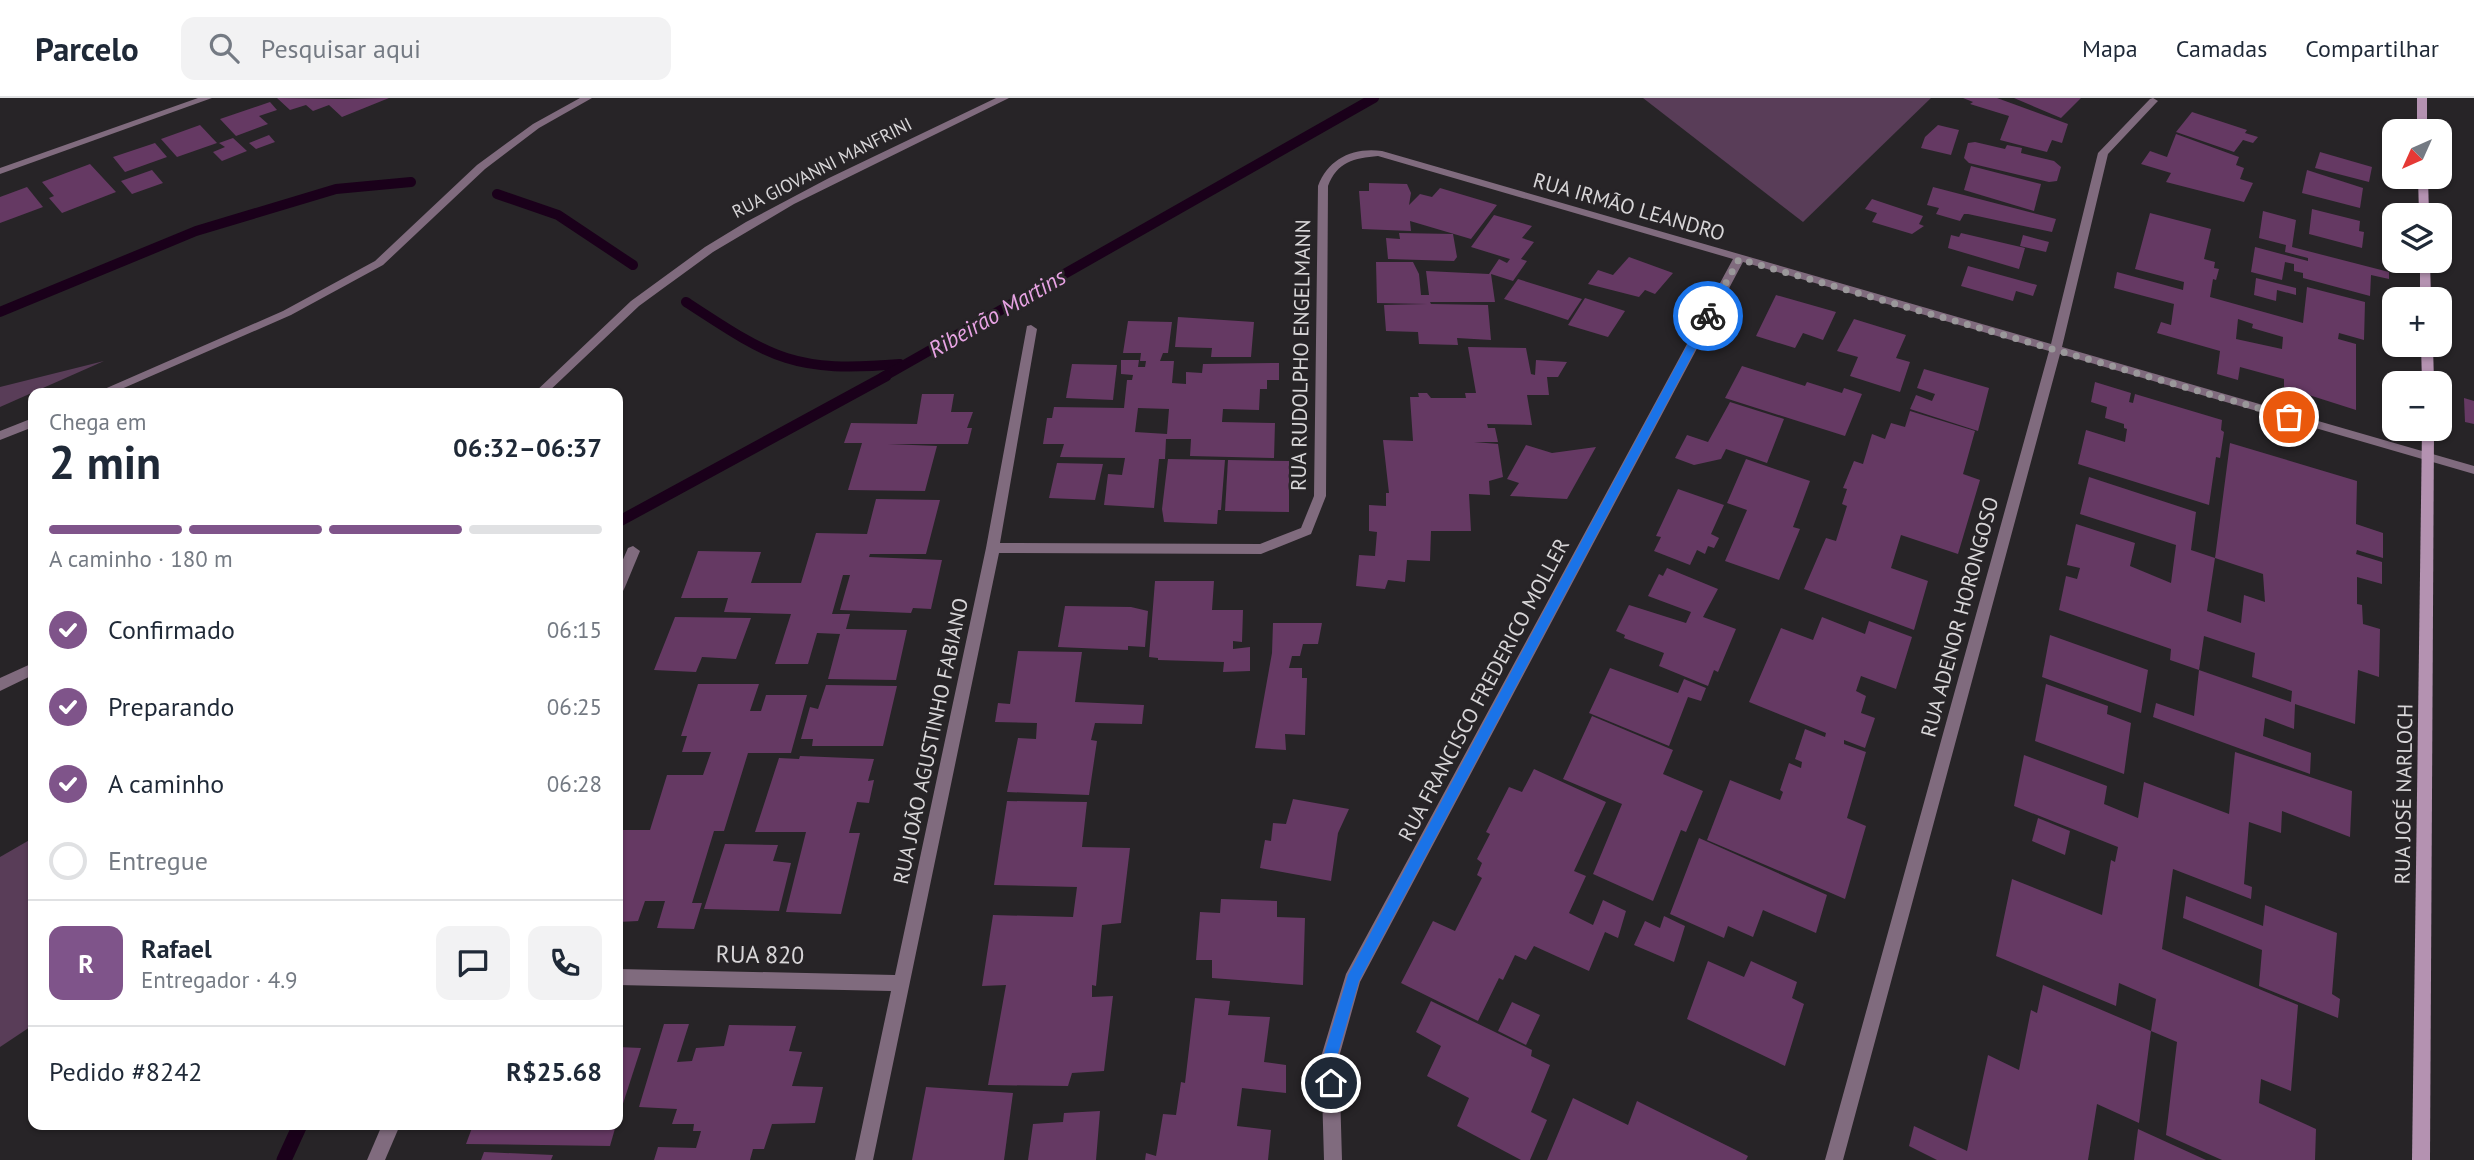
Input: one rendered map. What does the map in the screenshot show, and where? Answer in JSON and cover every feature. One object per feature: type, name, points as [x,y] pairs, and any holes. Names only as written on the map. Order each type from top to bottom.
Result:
[{"type":"main road","points":[[2422,98],[2422,119]]},
{"type":"main road","name":"RUA JOSÉ NARLOCH","points":[[2421,1160],[2428,441]]},
{"type":"street","points":[[0,171],[207,98]]},
{"type":"street","points":[[113,388],[287,313],[379,262],[481,167],[536,126],[587,98]]},
{"type":"street","name":"RUA GIOVANNI MANFRINI","points":[[545,388],[630,308],[706,252],[797,198],[1003,98]]},
{"type":"street","name":"RUA ADENOR HORONGOSO","points":[[1835,1160],[2055,350],[2104,153],[2153,101]]},
{"type":"street","name":"RUA IRMÃO LEANDRO","points":[[1378,153],[2474,470]]},
{"type":"street","name":"RUA RUDOLPHO ENGELMANN","points":[[993,548],[1261,549],[1306,531],[1320,496],[1323,186],[1326,173],[1338,161],[1352,155],[1378,153]]},
{"type":"street","name":"RUA FRANCISCO FREDERICO MOLLER","points":[[1333,1160],[1330,1057],[1352,980],[1739,259]]},
{"type":"street","name":"RUA JOÃO AGUSTINHO FABIANO","points":[[864,1160],[993,548],[1031,329]]},
{"type":"street","points":[[0,436],[28,424]]},
{"type":"street","points":[[623,575],[633,551]]},
{"type":"street","points":[[0,685],[28,671]]},
{"type":"street","name":"RUA 820","points":[[623,977],[901,983]]},
{"type":"street","points":[[376,1160],[389,1130]]},
{"type":"shaded area","points":[[1643,98],[1931,98],[1803,222]]},
{"type":"shaded area","points":[[104,361],[43,388],[28,388],[28,395],[0,407],[0,387]]},
{"type":"shaded area","points":[[28,841],[28,1028],[0,1047],[0,857]]},
{"type":"building","points":[[277,98],[389,98],[342,117],[329,105],[313,111],[306,105],[290,110]]},
{"type":"building","points":[[1963,98],[1997,98],[2068,124],[2062,143],[2052,140],[2047,152],[2000,140],[2009,116],[1970,104],[1973,102]]},
{"type":"building","points":[[2014,98],[2081,98],[2061,118]]},
{"type":"building","points":[[270,102],[277,110],[259,116],[268,124],[236,136],[220,119]]},
{"type":"building","points":[[2192,112],[2247,130],[2245,133],[2258,137],[2253,143],[2243,140],[2234,152],[2176,132]]},
{"type":"building","points":[[200,125],[217,143],[177,157],[161,139]]},
{"type":"building","points":[[1938,125],[1959,130],[1951,155],[1921,148],[1925,137]]},
{"type":"building","points":[[2176,134],[2239,157],[2236,165],[2244,168],[2240,179],[2253,183],[2244,202],[2166,182],[2171,173],[2141,164],[2150,151],[2167,157]]},
{"type":"building","points":[[269,135],[275,142],[256,149],[249,143]]},
{"type":"building","points":[[233,138],[247,151],[222,161],[213,152],[225,147],[219,143]]},
{"type":"building","points":[[1975,142],[2005,149],[2007,145],[2022,148],[2021,153],[2054,161],[2061,167],[2057,181],[2049,182],[1969,163],[1964,158],[1968,143]]},
{"type":"building","points":[[155,143],[167,157],[125,172],[113,157]]},
{"type":"building","points":[[2320,152],[2372,167],[2369,182],[2315,168]]},
{"type":"building","points":[[90,164],[116,192],[62,213],[49,198],[54,196],[42,182]]},
{"type":"building","points":[[1971,166],[2041,184],[2034,211],[1964,190]]},
{"type":"building","points":[[152,170],[163,183],[132,194],[121,181]]},
{"type":"building","points":[[2307,170],[2363,188],[2360,208],[2302,193]]},
{"type":"building","points":[[1369,183],[1407,184],[1411,193],[1409,205],[1420,194],[1432,197],[1440,188],[1497,205],[1471,239],[1410,221],[1411,231],[1362,229],[1359,191],[1369,191]]},
{"type":"building","points":[[27,187],[43,207],[0,223],[0,197]]},
{"type":"building","points":[[1933,187],[2056,219],[2052,232],[1968,214],[1964,214],[1960,221],[1936,214],[1939,208],[1927,205]]},
{"type":"building","points":[[1872,199],[1923,216],[1919,224],[1924,226],[1912,234],[1872,222],[1877,213],[1865,209]]},
{"type":"building","points":[[2312,209],[2360,221],[2359,231],[2364,232],[2362,248],[2309,234]]},
{"type":"building","points":[[2263,211],[2296,220],[2292,247],[2382,270],[2382,273],[2389,273],[2389,279],[2371,275],[2370,296],[2303,278],[2303,273],[2294,271],[2294,264],[2285,262],[2282,280],[2251,272],[2255,247],[2308,261],[2308,258],[2285,252],[2286,245],[2259,238]]},
{"type":"building","points":[[2150,213],[2211,229],[2204,259],[2215,262],[2214,268],[2219,269],[2216,280],[2213,279],[2210,297],[2303,323],[2307,287],[2365,302],[2364,340],[2339,333],[2338,339],[2356,344],[2356,410],[2284,387],[2284,379],[2240,367],[2238,380],[2217,374],[2220,351],[2157,333],[2161,322],[2171,325],[2174,304],[2114,288],[2117,272],[2183,290],[2184,282],[2135,269]],"holes":[[[2238,319],[2253,324],[2252,328],[2283,337],[2282,349],[2236,339]]]},
{"type":"building","points":[[1494,215],[1532,226],[1522,238],[1534,242],[1521,259],[1527,261],[1513,281],[1491,274],[1495,302],[1430,302],[1488,305],[1491,340],[1457,338],[1458,345],[1419,344],[1418,332],[1386,331],[1384,305],[1427,304],[1377,303],[1376,262],[1413,262],[1419,274],[1421,295],[1429,295],[1426,271],[1489,274],[1499,259],[1507,263],[1510,259],[1471,247]]},
{"type":"building","points":[[1399,233],[1453,234],[1457,257],[1454,261],[1388,259],[1386,238],[1400,239]]},
{"type":"building","points":[[1961,233],[2025,248],[2019,269],[1948,248],[1951,235],[1959,237]]},
{"type":"building","points":[[2023,235],[2049,242],[2046,252],[2020,246]]},
{"type":"building","points":[[1629,257],[1673,273],[1655,294],[1645,290],[1639,297],[1588,284],[1598,270],[1613,275]]},
{"type":"building","points":[[1968,266],[2037,285],[2033,296],[2016,291],[2013,301],[1961,286]]},
{"type":"building","points":[[2256,278],[2296,288],[2296,295],[2277,290],[2276,301],[2254,295]]},
{"type":"building","points":[[1518,279],[1582,299],[1568,320],[1504,299]]},
{"type":"building","points":[[1776,295],[1836,312],[1823,340],[1803,333],[1795,348],[1756,336]]},
{"type":"building","points":[[1585,298],[1625,311],[1608,337],[1568,325]]},
{"type":"building","points":[[1178,317],[1254,322],[1251,357],[1211,357],[1212,348],[1175,347]]},
{"type":"building","points":[[1854,319],[1906,335],[1896,358],[1910,362],[1900,392],[1850,376],[1858,357],[1837,351]]},
{"type":"building","points":[[1128,321],[1172,322],[1168,353],[1163,353],[1160,361],[1174,361],[1172,383],[1186,384],[1186,372],[1202,373],[1203,364],[1279,363],[1279,380],[1267,380],[1267,389],[1260,389],[1259,410],[1223,409],[1222,422],[1275,423],[1274,458],[1190,456],[1191,439],[1166,439],[1165,459],[1159,459],[1154,508],[1104,505],[1108,474],[1122,475],[1125,458],[1060,457],[1064,444],[1043,444],[1047,418],[1052,418],[1054,407],[1124,408],[1127,380],[1132,380],[1133,375],[1121,374],[1121,360],[1139,360],[1138,367],[1145,367],[1146,361],[1140,361],[1141,353],[1123,353]],"holes":[[[1138,408],[1169,409],[1167,434],[1135,432]]]},
{"type":"building","points":[[1468,347],[1526,348],[1531,374],[1535,375],[1536,360],[1567,362],[1558,377],[1547,377],[1549,395],[1527,395],[1532,425],[1487,424],[1488,428],[1495,428],[1498,442],[1474,442],[1498,444],[1503,477],[1489,481],[1490,495],[1469,494],[1471,531],[1431,531],[1430,561],[1407,560],[1405,582],[1388,580],[1385,589],[1356,586],[1359,555],[1375,556],[1377,532],[1369,531],[1369,505],[1386,506],[1386,493],[1389,493],[1383,440],[1413,441],[1410,397],[1427,393],[1431,398],[1466,398],[1465,393],[1476,393]]},
{"type":"building","points":[[1072,364],[1117,365],[1113,400],[1066,398]]},
{"type":"building","points":[[1742,366],[1805,386],[1807,382],[1842,393],[1844,388],[1862,394],[1845,436],[1725,398]]},
{"type":"building","points":[[1924,369],[1989,388],[1978,431],[1910,409],[1916,395],[1932,401],[1935,394],[1917,388]]},
{"type":"building","points":[[2095,382],[2131,393],[2129,402],[2133,403],[2135,394],[2222,420],[2221,430],[2224,432],[2220,458],[2216,457],[2209,505],[2078,464],[2086,430],[2125,442],[2127,429],[2124,424],[2105,418],[2107,407],[2091,402]]},
{"type":"building","points":[[922,394],[954,394],[951,412],[973,412],[967,428],[972,428],[968,444],[888,444],[937,446],[925,491],[848,490],[862,443],[844,443],[851,423],[917,424]]},
{"type":"building","points":[[2464,398],[2474,401],[2474,424],[2465,422]]},
{"type":"building","points":[[1730,402],[1784,419],[1767,463],[1726,449],[1721,459],[1694,465],[1675,458],[1687,435],[1708,442]]},
{"type":"building","points":[[1910,411],[1975,431],[1963,474],[1980,480],[1958,554],[1901,535],[1891,568],[1928,581],[1914,630],[1804,589],[1826,538],[1836,541],[1847,506],[1842,504],[1847,489],[1843,488],[1854,461],[1863,464],[1872,434],[1885,439],[1891,423],[1905,427]]},
{"type":"building","points":[[2230,443],[2357,481],[2356,524],[2383,533],[2383,558],[2357,550],[2356,554],[2382,562],[2382,584],[2357,577],[2357,604],[2362,605],[2363,624],[2380,629],[2379,677],[2358,670],[2355,724],[2295,704],[2294,729],[2265,718],[2263,736],[2311,753],[2310,774],[2153,717],[2156,703],[2194,716],[2199,670],[2170,660],[2171,649],[2059,610],[2066,576],[2077,579],[2080,568],[2067,565],[2076,524],[2135,543],[2130,566],[2171,583],[2176,545],[2080,514],[2089,477],[2196,512],[2191,550],[2215,558]],"holes":[[[2215,558],[2263,574],[2265,602],[2244,595],[2241,623],[2207,611]],[[2204,636],[2255,653],[2252,677],[2292,691],[2291,702],[2199,670]]]},
{"type":"building","points":[[1526,445],[1552,453],[1596,447],[1567,499],[1510,496],[1519,483],[1507,479]]},
{"type":"building","points":[[1168,459],[1225,460],[1221,510],[1218,510],[1217,524],[1164,522],[1162,509]]},
{"type":"building","points":[[1746,459],[1810,481],[1793,527],[1800,529],[1779,580],[1725,561],[1747,510],[1727,503]]},
{"type":"building","points":[[1228,460],[1289,461],[1289,512],[1225,511]]},
{"type":"building","points":[[1057,463],[1103,464],[1095,500],[1049,498]]},
{"type":"building","points":[[1678,489],[1724,505],[1711,534],[1719,538],[1714,548],[1708,546],[1705,554],[1697,550],[1690,565],[1654,551],[1661,537],[1656,536]]},
{"type":"building","points":[[876,499],[940,500],[926,554],[870,554],[869,557],[942,560],[931,609],[913,608],[911,613],[840,610],[850,575],[843,575],[832,614],[850,614],[846,629],[907,630],[896,680],[828,679],[840,634],[817,633],[808,664],[775,664],[791,614],[724,612],[728,598],[681,598],[698,551],[761,552],[751,583],[801,583],[816,533],[867,534]]},
{"type":"building","points":[[1667,568],[1718,589],[1703,617],[1736,629],[1718,672],[1714,670],[1708,686],[1659,666],[1664,653],[1624,638],[1625,635],[1616,631],[1629,605],[1686,623],[1691,612],[1648,596],[1659,574],[1663,576]]},
{"type":"building","points":[[1155,581],[1214,581],[1212,610],[1243,610],[1242,642],[1233,641],[1233,649],[1250,647],[1250,671],[1223,672],[1224,662],[1158,660],[1149,657]]},
{"type":"building","points":[[1065,606],[1131,607],[1148,611],[1145,647],[1128,646],[1128,650],[1058,647]]},
{"type":"building","points":[[675,617],[751,618],[736,659],[702,657],[696,672],[654,670]]},
{"type":"building","points":[[1822,617],[1865,634],[1869,621],[1912,637],[1896,689],[1861,676],[1856,691],[1866,696],[1861,713],[1875,718],[1865,748],[1844,740],[1844,744],[1866,752],[1847,818],[1866,826],[1845,899],[1707,840],[1730,780],[1780,800],[1783,792],[1780,790],[1789,763],[1801,768],[1802,762],[1795,759],[1805,729],[1825,737],[1826,733],[1749,702],[1781,628],[1813,640]]},
{"type":"building","points":[[1273,623],[1322,623],[1318,644],[1303,644],[1300,656],[1292,656],[1289,668],[1302,668],[1302,678],[1307,678],[1305,735],[1285,734],[1286,750],[1255,748],[1272,653]]},
{"type":"building","points":[[2050,635],[2148,670],[2141,713],[2042,677]]},
{"type":"building","points":[[1018,651],[1082,652],[1075,702],[1144,705],[1142,724],[1095,723],[1091,740],[1097,741],[1089,795],[1007,792],[1018,738],[1036,739],[1037,723],[995,722],[998,703],[1010,704]]},
{"type":"building","points":[[1610,668],[1678,693],[1684,679],[1706,688],[1701,701],[1688,697],[1669,746],[1589,713]]},
{"type":"building","points":[[698,684],[759,684],[750,711],[761,711],[766,695],[807,695],[791,753],[748,753],[724,831],[714,831],[692,903],[702,903],[694,929],[657,928],[665,901],[645,901],[638,921],[623,922],[623,830],[650,830],[667,775],[703,775],[711,752],[682,752],[687,736],[681,736]]},
{"type":"building","points":[[2046,684],[2108,706],[2107,714],[2131,723],[2124,774],[2035,741]]},
{"type":"building","points":[[826,685],[897,686],[883,746],[812,746],[813,739],[801,739],[810,707],[818,709]]},
{"type":"building","points":[[1592,716],[1673,750],[1663,774],[1703,791],[1686,832],[1681,830],[1653,901],[1593,874],[1622,804],[1563,779]]},
{"type":"building","points":[[2235,752],[2352,791],[2350,837],[2282,811],[2281,833],[2249,822],[2244,884],[2252,887],[2251,899],[2173,869],[2162,949],[2298,1005],[2291,1091],[2261,1079],[2259,1103],[2316,1129],[2315,1160],[2222,1160],[2166,1135],[2177,1042],[2151,1031],[2156,999],[2119,983],[2116,1006],[1996,956],[2012,879],[2102,915],[2111,860],[2115,862],[2118,847],[2014,806],[2024,755],[2107,786],[2104,804],[2138,818],[2144,782],[2229,814]]},
{"type":"building","points":[[800,756],[874,759],[868,781],[874,780],[869,803],[857,802],[849,833],[860,833],[841,914],[786,912],[806,832],[755,832],[779,758],[799,759]]},
{"type":"building","points":[[1534,769],[1606,802],[1574,871],[1586,876],[1569,913],[1593,925],[1603,900],[1626,911],[1618,938],[1605,932],[1589,971],[1534,946],[1526,960],[1515,955],[1503,980],[1499,978],[1478,1021],[1401,983],[1433,921],[1455,931],[1482,878],[1477,875],[1482,863],[1477,859],[1490,834],[1486,832],[1509,787],[1522,792]]},
{"type":"building","points":[[1293,799],[1349,809],[1338,833],[1331,881],[1260,868],[1265,840],[1271,841],[1273,823],[1286,824]]},
{"type":"building","points":[[1007,801],[1087,802],[1082,847],[1130,848],[1121,923],[1102,925],[1096,986],[1092,985],[1092,997],[1113,996],[1104,1071],[1072,1073],[1068,1086],[988,1085],[1006,985],[982,986],[993,915],[1073,917],[1077,887],[994,885]]},
{"type":"building","points":[[2038,818],[2070,831],[2065,855],[2032,841]]},
{"type":"building","points":[[1699,838],[1827,895],[1816,933],[1763,910],[1753,937],[1728,926],[1724,938],[1670,914]]},
{"type":"building","points":[[725,844],[778,845],[773,861],[791,863],[779,911],[704,909]]},
{"type":"building","points":[[2186,896],[2263,926],[2265,905],[2337,933],[2332,994],[2340,999],[2338,1018],[2259,986],[2262,950],[2183,918]]},
{"type":"building","points":[[1221,899],[1277,901],[1277,917],[1305,918],[1303,985],[1212,978],[1212,960],[1196,960],[1200,912],[1220,913]]},
{"type":"building","points":[[1664,916],[1685,926],[1674,962],[1634,945],[1645,921],[1660,928]]},
{"type":"building","points":[[1708,961],[1744,977],[1751,961],[1797,982],[1792,998],[1804,1004],[1785,1066],[1687,1019]]},
{"type":"building","points":[[2043,985],[2151,1031],[2139,1123],[2097,1104],[2088,1160],[1937,1160],[1909,1146],[1914,1126],[1967,1151],[1988,1055],[2019,1070],[2031,1010],[2037,1013]]},
{"type":"building","points":[[1195,998],[1230,1001],[1228,1015],[1270,1017],[1264,1062],[1286,1065],[1286,1093],[1242,1088],[1237,1126],[1271,1130],[1268,1160],[1145,1160],[1146,1153],[1156,1156],[1163,1114],[1176,1115],[1181,1082],[1185,1083]]},
{"type":"building","points":[[1431,1001],[1532,1050],[1531,1056],[1550,1065],[1531,1112],[1547,1120],[1530,1160],[1521,1160],[1457,1126],[1469,1098],[1427,1076],[1441,1046],[1416,1032]]},
{"type":"building","points":[[1512,1002],[1540,1015],[1526,1045],[1498,1031]]},
{"type":"building","points":[[664,1024],[689,1024],[677,1062],[692,1061],[696,1048],[724,1046],[729,1025],[796,1026],[789,1051],[802,1052],[792,1086],[823,1087],[815,1123],[772,1124],[764,1149],[753,1149],[750,1160],[654,1160],[658,1147],[696,1148],[701,1131],[693,1131],[694,1124],[672,1124],[677,1109],[639,1107]]},
{"type":"building","points":[[623,1047],[641,1048],[623,1104]]},
{"type":"building","points":[[926,1087],[1013,1093],[1004,1160],[912,1160]]},
{"type":"building","points":[[1573,1098],[1628,1125],[1637,1101],[1748,1156],[1746,1160],[1547,1160]]},
{"type":"building","points":[[1100,1111],[1096,1160],[1028,1160],[1033,1124],[1063,1122],[1064,1113]]},
{"type":"building","points":[[2138,1129],[2206,1160],[2134,1160]]},
{"type":"building","points":[[471,1130],[615,1130],[610,1146],[466,1144]]},
{"type":"building","points":[[484,1152],[553,1155],[551,1160],[481,1160]]},
{"type":"waterway","name":"Ribeirão Martins","points":[[883,377],[1374,98]]},
{"type":"waterway","points":[[0,312],[196,231],[336,189],[411,182]]},
{"type":"waterway","points":[[497,194],[558,215],[633,265]]},
{"type":"waterway","points":[[686,302],[741,337],[786,358],[834,366],[900,364]]},
{"type":"waterway","name":"Ribeirão Martins","points":[[623,519],[886,376]]},
{"type":"waterway","name":"Ribeirão Martins","points":[[284,1160],[298,1130]]},
{"type":"way so far","points":[[1708,316],[1739,259],[2289,417]]},
{"type":"route","points":[[1331,1083],[1330,1057],[1352,980],[1708,316]]}]
